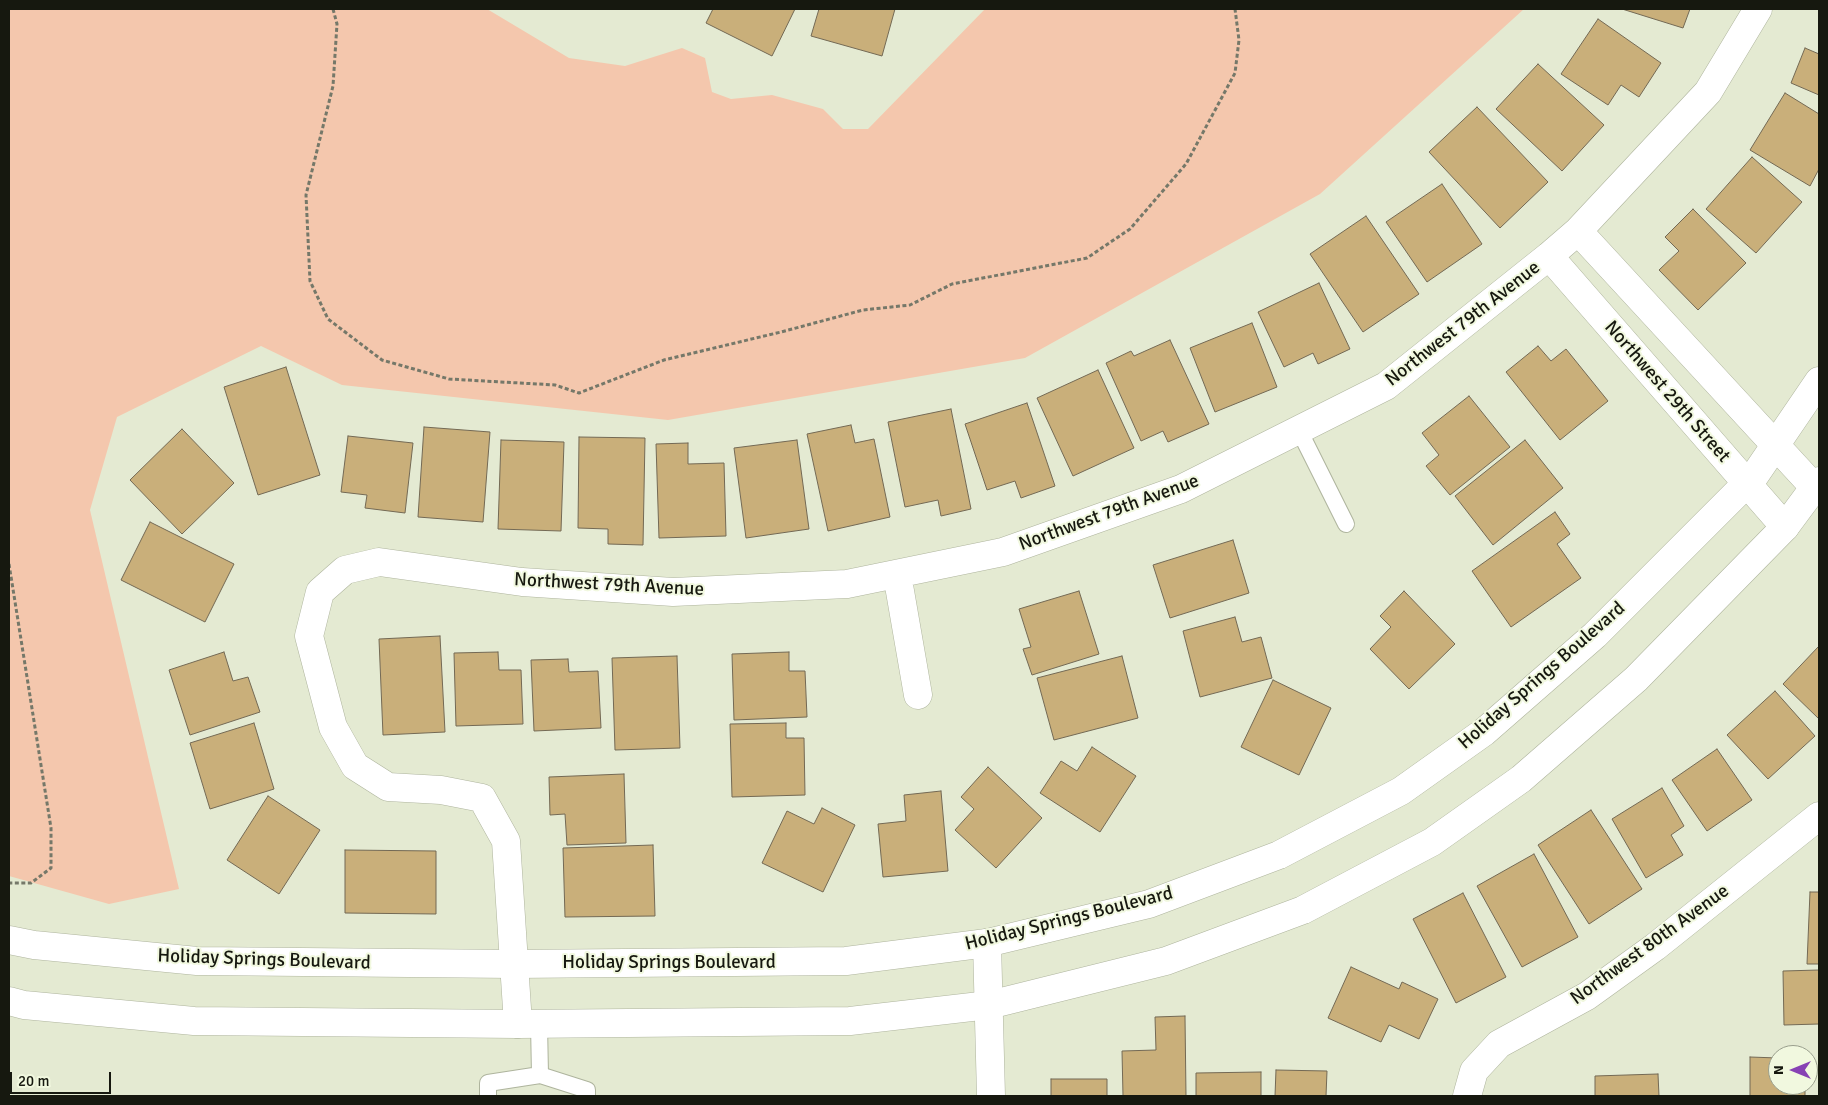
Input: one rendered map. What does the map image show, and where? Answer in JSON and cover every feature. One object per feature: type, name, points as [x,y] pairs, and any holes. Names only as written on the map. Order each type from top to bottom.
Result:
[{"type":"street","name":"Northwest 79th Avenue","points":[[514,964],[506,841],[482,798],[441,790],[388,787],[355,766],[333,727],[309,636],[320,592],[344,570],[379,562],[522,582],[673,592],[847,584],[1003,552],[1172,493],[1386,386],[1548,256],[1578,231],[1708,92],[1758,9]]},
{"type":"street","points":[[9,1001],[24,1005],[194,1021],[528,1024],[850,1021],[989,1005],[1166,961],[1303,910],[1432,842],[1521,779],[1636,679],[1785,527],[1817,484],[1776,444],[1578,231]]},
{"type":"street","name":"Northwest 29th Street","points":[[1548,256],[1785,527]]},
{"type":"street","name":"Holiday Springs Boulevard","points":[[9,940],[34,945],[197,961],[514,964],[846,961],[987,943],[1149,904],[1279,855],[1401,791],[1484,732],[1595,635],[1755,475],[1819,381]]},
{"type":"street","points":[[897,574],[918,695]]},
{"type":"street","name":"Northwest 80th Avenue","points":[[1467,1096],[1474,1071],[1499,1044],[1587,996],[1655,947],[1819,816]]},
{"type":"street","points":[[987,943],[991,1096]]},
{"type":"street","points":[[514,964],[528,1024]]},
{"type":"lane","points":[[1298,430],[1346,524]]},
{"type":"lane","points":[[528,1024],[540,1075]]},
{"type":"lane","points":[[488,1096],[488,1083],[540,1075],[587,1090],[587,1096]]},
{"type":"path","points":[[333,9],[337,24],[333,86],[306,195],[310,281],[328,319],[382,360],[449,379],[555,385],[579,394],[664,360],[864,310],[910,305],[952,284],[1087,258],[1130,229],[1186,164],[1235,73],[1239,40],[1235,9]]},
{"type":"path","points":[[9,564],[51,828],[51,868],[31,883],[9,883]]},
{"type":"shaded area","points":[[9,9],[487,9],[569,58],[625,66],[682,48],[705,58],[712,92],[731,99],[772,95],[823,109],[843,129],[868,129],[985,9],[1524,9],[1320,194],[1025,358],[668,420],[342,385],[261,346],[117,417],[90,510],[179,889],[109,904],[9,876]]},
{"type":"building","points":[[713,9],[795,9],[772,56],[706,23]]},
{"type":"building","points":[[819,9],[895,9],[882,56],[811,36]]},
{"type":"building","points":[[1622,9],[1690,9],[1683,28]]},
{"type":"building","points":[[1598,19],[1661,63],[1639,97],[1621,85],[1608,105],[1561,74]]},
{"type":"building","points":[[1805,48],[1819,54],[1819,95],[1791,83]]},
{"type":"building","points":[[1538,64],[1604,125],[1562,171],[1496,109]]},
{"type":"building","points":[[1785,93],[1819,114],[1819,169],[1810,186],[1750,150]]},
{"type":"building","points":[[1477,107],[1548,182],[1500,228],[1429,152]]},
{"type":"building","points":[[1752,157],[1802,202],[1756,253],[1706,209]]},
{"type":"building","points":[[1442,184],[1482,244],[1427,282],[1386,222]]},
{"type":"building","points":[[1693,209],[1746,263],[1698,310],[1659,270],[1679,251],[1665,237]]},
{"type":"building","points":[[1366,216],[1419,294],[1363,332],[1310,254]]},
{"type":"building","points":[[1319,283],[1350,349],[1318,364],[1313,353],[1284,367],[1258,312]]},
{"type":"building","points":[[1252,323],[1277,387],[1215,412],[1190,348]]},
{"type":"building","points":[[1170,340],[1209,424],[1168,442],[1163,431],[1141,441],[1106,363],[1131,351],[1134,356]]},
{"type":"building","points":[[1538,346],[1551,361],[1566,349],[1608,401],[1560,440],[1506,372]]},
{"type":"building","points":[[286,367],[320,475],[258,495],[224,387]]},
{"type":"building","points":[[1098,370],[1134,448],[1073,476],[1037,398]]},
{"type":"building","points":[[1469,396],[1510,447],[1450,495],[1426,466],[1439,455],[1422,433]]},
{"type":"building","points":[[1027,403],[1055,486],[1021,498],[1015,481],[987,490],[965,424]]},
{"type":"building","points":[[951,409],[971,509],[941,516],[938,500],[905,507],[888,422]]},
{"type":"building","points":[[851,425],[855,443],[874,439],[890,517],[828,531],[807,434]]},
{"type":"building","points":[[424,427],[490,432],[483,522],[418,517]]},
{"type":"building","points":[[182,429],[234,483],[182,534],[130,480]]},
{"type":"building","points":[[348,436],[413,443],[405,513],[365,508],[367,495],[341,492]]},
{"type":"building","points":[[579,437],[645,438],[643,545],[608,544],[608,529],[578,528]]},
{"type":"building","points":[[501,440],[564,442],[561,531],[498,529]]},
{"type":"building","points":[[797,440],[809,529],[746,538],[734,448]]},
{"type":"building","points":[[1525,440],[1563,488],[1493,545],[1455,496]]},
{"type":"building","points":[[688,443],[688,464],[724,463],[726,536],[659,538],[656,444]]},
{"type":"building","points":[[1555,512],[1570,534],[1557,544],[1581,578],[1511,627],[1472,571]]},
{"type":"building","points":[[150,522],[234,564],[205,622],[121,580]]},
{"type":"building","points":[[1233,540],[1249,593],[1170,618],[1153,565]]},
{"type":"building","points":[[1079,591],[1099,654],[1032,675],[1023,649],[1031,647],[1019,609]]},
{"type":"building","points":[[1404,591],[1455,644],[1409,689],[1370,649],[1391,627],[1380,616]]},
{"type":"building","points":[[1235,617],[1242,642],[1261,637],[1272,678],[1200,697],[1183,631]]},
{"type":"building","points":[[440,636],[445,732],[383,735],[379,639]]},
{"type":"building","points":[[1819,646],[1819,719],[1783,684]]},
{"type":"building","points":[[224,652],[233,681],[248,677],[260,712],[190,735],[169,670]]},
{"type":"building","points":[[498,652],[499,670],[521,670],[523,724],[456,726],[454,653]]},
{"type":"building","points":[[789,652],[789,671],[805,671],[807,717],[734,720],[732,654]]},
{"type":"building","points":[[677,656],[680,748],[615,750],[612,658]]},
{"type":"building","points":[[1122,656],[1138,718],[1054,740],[1037,678]]},
{"type":"building","points":[[568,659],[569,672],[598,671],[601,728],[534,731],[531,660]]},
{"type":"building","points":[[1273,680],[1331,708],[1299,775],[1241,747]]},
{"type":"building","points":[[1775,691],[1815,736],[1768,779],[1727,735]]},
{"type":"building","points":[[254,723],[274,789],[210,809],[190,743]]},
{"type":"building","points":[[786,723],[786,738],[804,738],[805,795],[732,797],[730,724]]},
{"type":"building","points":[[1092,747],[1136,776],[1100,832],[1040,793],[1061,761],[1077,771]]},
{"type":"building","points":[[1717,749],[1752,800],[1707,831],[1672,780]]},
{"type":"building","points":[[988,767],[1042,818],[996,868],[955,830],[974,809],[961,797]]},
{"type":"building","points":[[624,774],[626,843],[567,845],[565,814],[550,815],[549,777]]},
{"type":"building","points":[[1662,788],[1684,826],[1671,835],[1683,855],[1646,878],[1612,819]]},
{"type":"building","points":[[941,791],[948,871],[883,877],[878,824],[906,821],[904,795]]},
{"type":"building","points":[[268,796],[320,830],[279,894],[227,860]]},
{"type":"building","points":[[822,808],[855,825],[823,892],[762,863],[787,811],[814,824]]},
{"type":"building","points":[[1591,810],[1642,889],[1589,924],[1538,845]]},
{"type":"building","points":[[653,845],[655,916],[565,917],[563,848]]},
{"type":"building","points":[[345,850],[436,851],[436,914],[345,913]]},
{"type":"building","points":[[1534,854],[1578,937],[1522,967],[1477,886]]},
{"type":"building","points":[[1810,892],[1819,892],[1819,964],[1807,964]]},
{"type":"building","points":[[1463,893],[1506,977],[1456,1003],[1413,919]]},
{"type":"building","points":[[1351,967],[1399,989],[1402,982],[1438,999],[1419,1039],[1389,1025],[1381,1042],[1328,1018]]},
{"type":"building","points":[[1819,970],[1819,1024],[1784,1025],[1783,971]]},
{"type":"building","points":[[1185,1016],[1186,1096],[1123,1096],[1122,1051],[1156,1050],[1155,1017]]},
{"type":"building","points":[[1750,1057],[1768,1058],[1768,1095],[1805,1095],[1805,1096],[1750,1096]]},
{"type":"building","points":[[1276,1070],[1327,1071],[1326,1096],[1275,1096]]},
{"type":"building","points":[[1261,1072],[1261,1096],[1196,1096],[1196,1073]]},
{"type":"building","points":[[1658,1074],[1659,1096],[1595,1096],[1595,1076]]},
{"type":"building","points":[[1051,1079],[1107,1079],[1107,1096],[1051,1096]]}]
